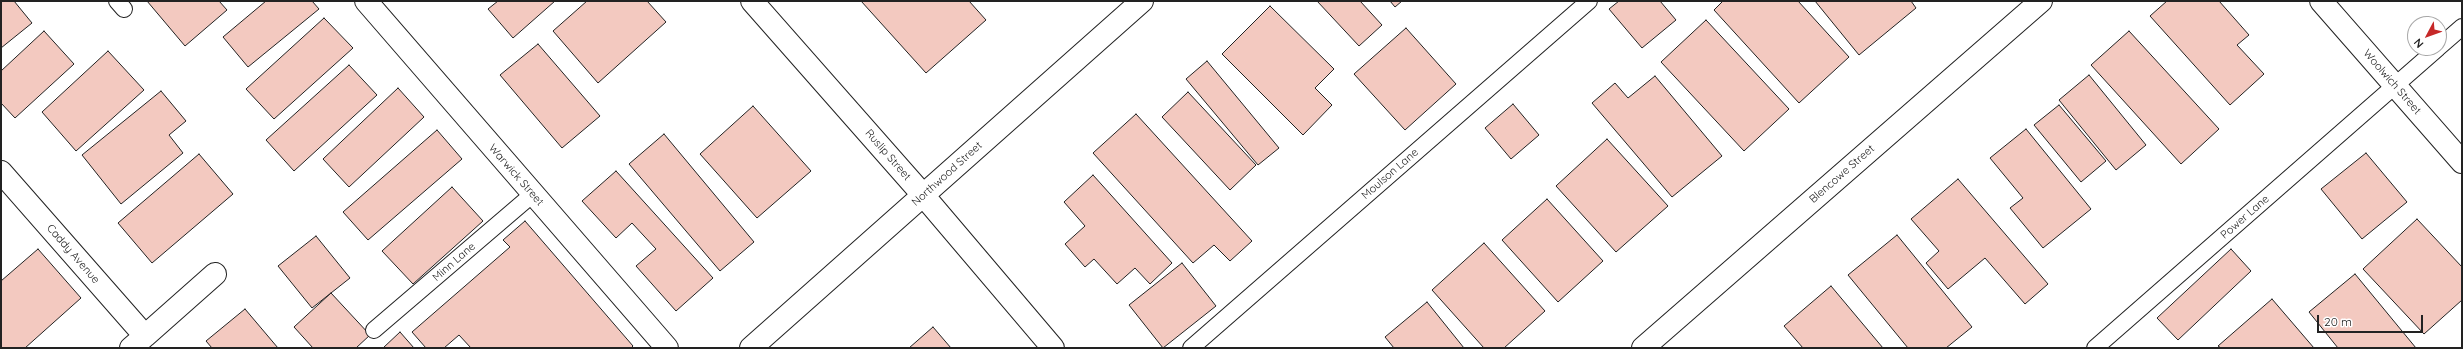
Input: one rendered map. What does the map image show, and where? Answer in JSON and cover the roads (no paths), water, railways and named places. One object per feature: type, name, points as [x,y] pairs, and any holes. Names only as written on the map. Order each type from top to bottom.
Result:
[{"type":"street","name":"Warwick Street","points":[[366,1],[668,348]]},
{"type":"street","name":"Ruslip Street","points":[[752,1],[923,195],[1053,348]]},
{"type":"street","name":"Northwood Street","points":[[752,348],[1142,1]]},
{"type":"street","name":"Blencowe Street","points":[[1643,348],[2041,1]]},
{"type":"street","name":"Woolwich Street","points":[[2321,1],[2462,162]]},
{"type":"street","name":"Caddy Avenue","points":[[1,172],[138,342],[215,274]]},
{"type":"lane","name":"Moulson Lane","points":[[1192,348],[1589,1]]},
{"type":"lane","name":"Power Lane","points":[[2447,40],[2462,27]]},
{"type":"lane","name":"Power Lane","points":[[2095,348],[2428,56]]},
{"type":"lane","name":"Minn Lane","points":[[374,330],[533,194]]}]
